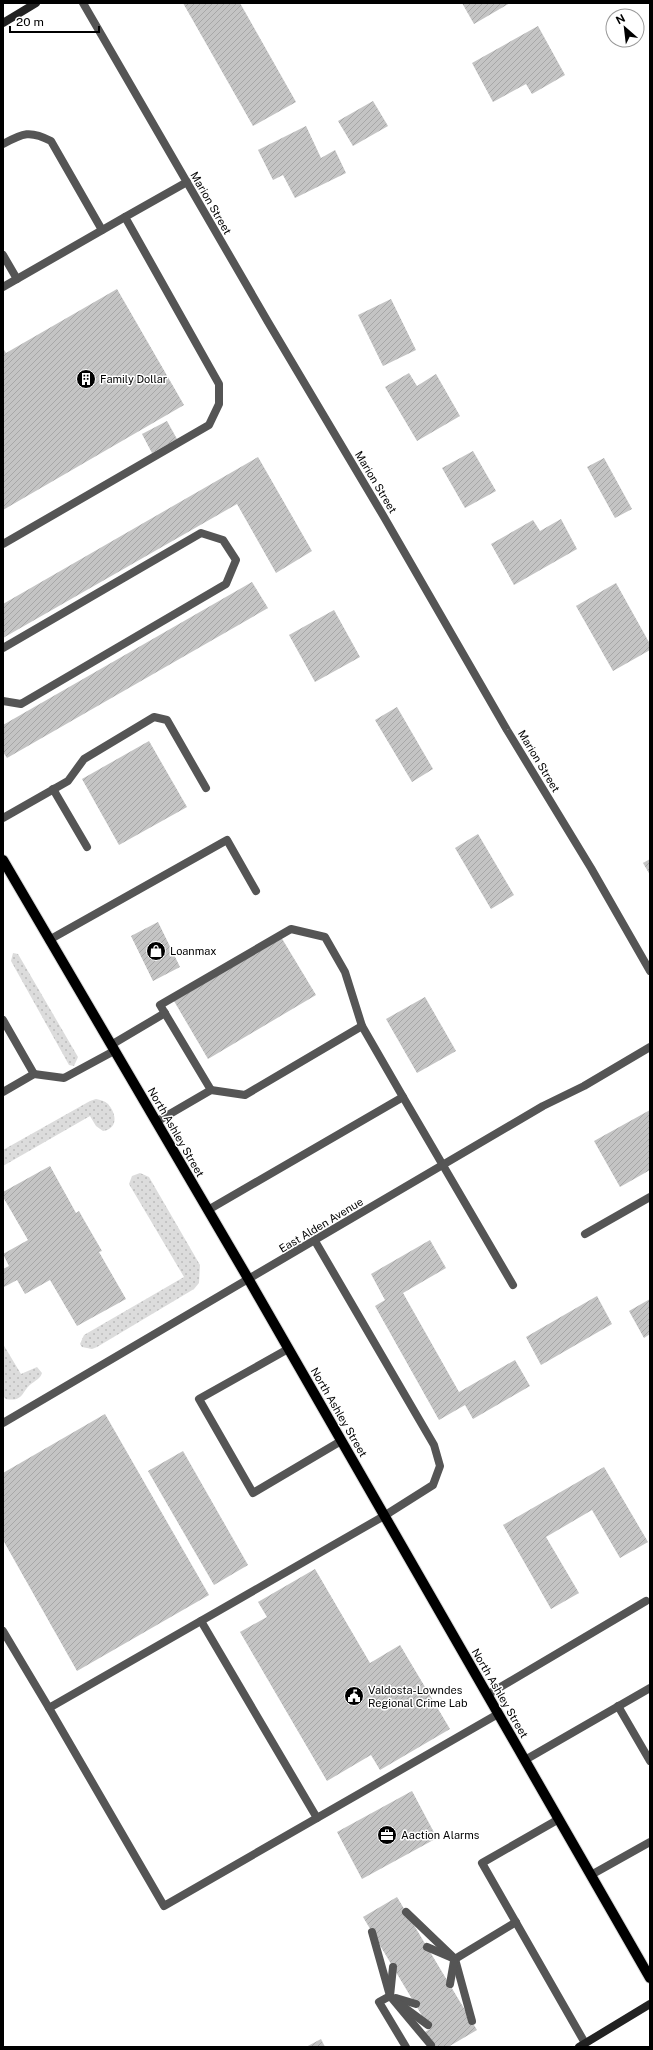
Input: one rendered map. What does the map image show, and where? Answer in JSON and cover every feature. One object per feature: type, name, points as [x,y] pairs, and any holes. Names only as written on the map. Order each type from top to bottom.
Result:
[{"type":"main road","name":"North Ashley Street","points":[[3,860],[249,1280],[650,1978]]},
{"type":"street","points":[[3,23],[36,3]]},
{"type":"street","name":"Marion Street","points":[[83,3],[650,971]]},
{"type":"street","points":[[3,144],[21,134],[38,135],[51,141],[102,230]]},
{"type":"street","points":[[3,287],[187,182]]},
{"type":"street","points":[[3,544],[209,424],[218,404],[219,384],[125,217]]},
{"type":"street","points":[[3,256],[17,279]]},
{"type":"street","points":[[3,648],[201,533],[223,540],[236,560],[226,584],[21,704],[3,701]]},
{"type":"street","points":[[3,818],[68,781],[84,758],[154,717],[167,720],[206,788]]},
{"type":"street","points":[[53,789],[87,847]]},
{"type":"street","points":[[49,940],[227,840],[256,891]]},
{"type":"street","points":[[211,1090],[160,1005],[291,928],[325,937],[345,972],[362,1026],[513,1285]]},
{"type":"street","points":[[3,1092],[34,1074],[64,1078],[165,1014]]},
{"type":"street","points":[[3,1020],[34,1074]]},
{"type":"street","points":[[156,1122],[211,1090],[245,1095],[362,1026]]},
{"type":"street","name":"East Alden Avenue","points":[[3,1423],[544,1106],[584,1086],[650,1047]]},
{"type":"street","points":[[208,1210],[403,1097]]},
{"type":"street","points":[[585,1234],[650,1197]]},
{"type":"street","points":[[49,1708],[384,1516],[433,1485],[440,1466],[434,1445],[315,1241]]},
{"type":"street","points":[[288,1349],[199,1400],[253,1492],[341,1441]]},
{"type":"street","points":[[487,1695],[646,1601]]},
{"type":"street","points":[[202,1621],[317,1818]]},
{"type":"street","points":[[3,1631],[164,1906],[498,1714]]},
{"type":"street","points":[[525,1760],[650,1688]]},
{"type":"street","points":[[618,1706],[650,1761]]},
{"type":"street","points":[[559,1819],[482,1863],[516,1922],[582,2045],[650,2004]]},
{"type":"street","points":[[591,1875],[650,1842]]},
{"type":"street","points":[[406,1912],[455,1959],[472,2021]]},
{"type":"street","points":[[450,1984],[455,1959],[516,1922]]},
{"type":"street","points":[[416,1929],[455,1959],[462,2005]]},
{"type":"street","points":[[372,1932],[390,1996],[431,2045]]},
{"type":"street","points":[[427,1947],[455,1959]]},
{"type":"street","points":[[383,1949],[390,1996],[428,2025]]},
{"type":"street","points":[[390,1996],[393,1967]]},
{"type":"street","points":[[406,2047],[379,2002],[390,1996],[416,2004]]},
{"type":"shaded area","points":[[13,953],[18,954],[78,1057],[74,1066],[69,1065],[11,961]]},
{"type":"shaded area","points":[[96,1099],[108,1104],[113,1112],[114,1124],[108,1130],[103,1131],[96,1126],[90,1116],[3,1166],[3,1150]]},
{"type":"shaded area","points":[[140,1173],[149,1177],[200,1265],[199,1283],[194,1289],[97,1347],[92,1349],[82,1347],[80,1344],[84,1335],[184,1277],[129,1184],[132,1176]]},
{"type":"shaded area","points":[[3,1344],[21,1374],[37,1367],[42,1373],[39,1378],[28,1387],[22,1396],[12,1400],[6,1399],[3,1396]]},
{"type":"building","points":[[183,3],[240,3],[296,102],[253,126]]},
{"type":"building","points":[[462,3],[510,3],[474,24]]},
{"type":"building","points":[[538,26],[565,75],[532,94],[526,84],[493,102],[472,63]]},
{"type":"building","points":[[373,101],[388,126],[353,146],[338,121]]},
{"type":"building","points":[[306,126],[321,158],[335,150],[346,173],[295,198],[283,175],[273,180],[258,150]]},
{"type":"building","name":"Family Dollar","points":[[117,289],[184,405],[3,510],[3,348],[6,353]]},
{"type":"building","points":[[391,299],[416,350],[383,366],[358,315]]},
{"type":"building","points":[[409,373],[417,386],[436,374],[460,416],[417,441],[385,387]]},
{"type":"building","points":[[167,421],[177,439],[152,453],[142,434]]},
{"type":"building","points":[[473,451],[496,491],[465,508],[442,468]]},
{"type":"building","points":[[258,457],[312,551],[276,573],[237,504],[3,638],[3,604]]},
{"type":"building","points":[[604,458],[632,509],[615,518],[587,467]]},
{"type":"building","points":[[561,519],[577,549],[514,585],[491,544],[533,520],[540,531]]},
{"type":"building","points":[[252,582],[268,608],[7,758],[3,752],[3,725]]},
{"type":"building","points":[[616,583],[650,644],[650,650],[613,671],[576,606]]},
{"type":"building","points":[[334,610],[360,657],[315,682],[289,635]]},
{"type":"building","points":[[397,707],[433,769],[412,782],[375,720]]},
{"type":"building","points":[[149,741],[187,807],[119,845],[82,779]]},
{"type":"building","points":[[478,834],[514,895],[491,909],[455,848]]},
{"type":"building","points":[[650,859],[650,875],[643,863]]},
{"type":"building","name":"Loanmax","points":[[158,922],[180,967],[153,981],[131,936]]},
{"type":"building","points":[[281,937],[316,995],[208,1059],[174,1001]]},
{"type":"building","points":[[425,997],[456,1051],[417,1073],[386,1019]]},
{"type":"building","points":[[650,1110],[650,1170],[620,1187],[594,1141]]},
{"type":"building","points":[[50,1166],[76,1213],[79,1211],[102,1251],[99,1252],[126,1299],[77,1326],[50,1280],[25,1294],[17,1280],[4,1287],[3,1286],[3,1269],[9,1266],[3,1254],[28,1240],[3,1197],[3,1192]]},
{"type":"building","points":[[430,1240],[446,1268],[403,1293],[459,1392],[515,1360],[530,1386],[473,1419],[465,1405],[439,1420],[375,1306],[385,1300],[371,1274]]},
{"type":"building","points":[[597,1296],[612,1324],[541,1365],[526,1337]]},
{"type":"building","points":[[650,1299],[650,1334],[644,1338],[629,1311]]},
{"type":"building","points":[[105,1414],[209,1595],[77,1671],[3,1540],[3,1473]]},
{"type":"building","points":[[183,1451],[248,1565],[214,1585],[148,1471]]},
{"type":"building","points":[[604,1467],[648,1542],[620,1558],[592,1510],[546,1537],[579,1593],[551,1609],[503,1525]]},
{"type":"building","name":"Valdosta-Lowndes Regional Crime Lab","points":[[315,1569],[370,1663],[400,1645],[450,1729],[380,1770],[371,1755],[327,1781],[240,1632],[267,1617],[258,1602]]},
{"type":"building","name":"Aaction Alarms","points":[[412,1791],[437,1838],[362,1879],[337,1832]]},
{"type":"building","points":[[397,1897],[477,2030],[448,2047],[432,2047],[423,2033],[430,2029],[363,1917]]},
{"type":"building","points":[[321,2039],[325,2047],[306,2047]]},
{"type":"place","name":"Family Dollar","points":[[86,379]]},
{"type":"place","name":"Loanmax","points":[[156,951]]},
{"type":"place","name":"Valdosta-Lowndes Regional Crime Lab","points":[[354,1696]]},
{"type":"place","name":"Aaction Alarms","points":[[387,1835]]}]
